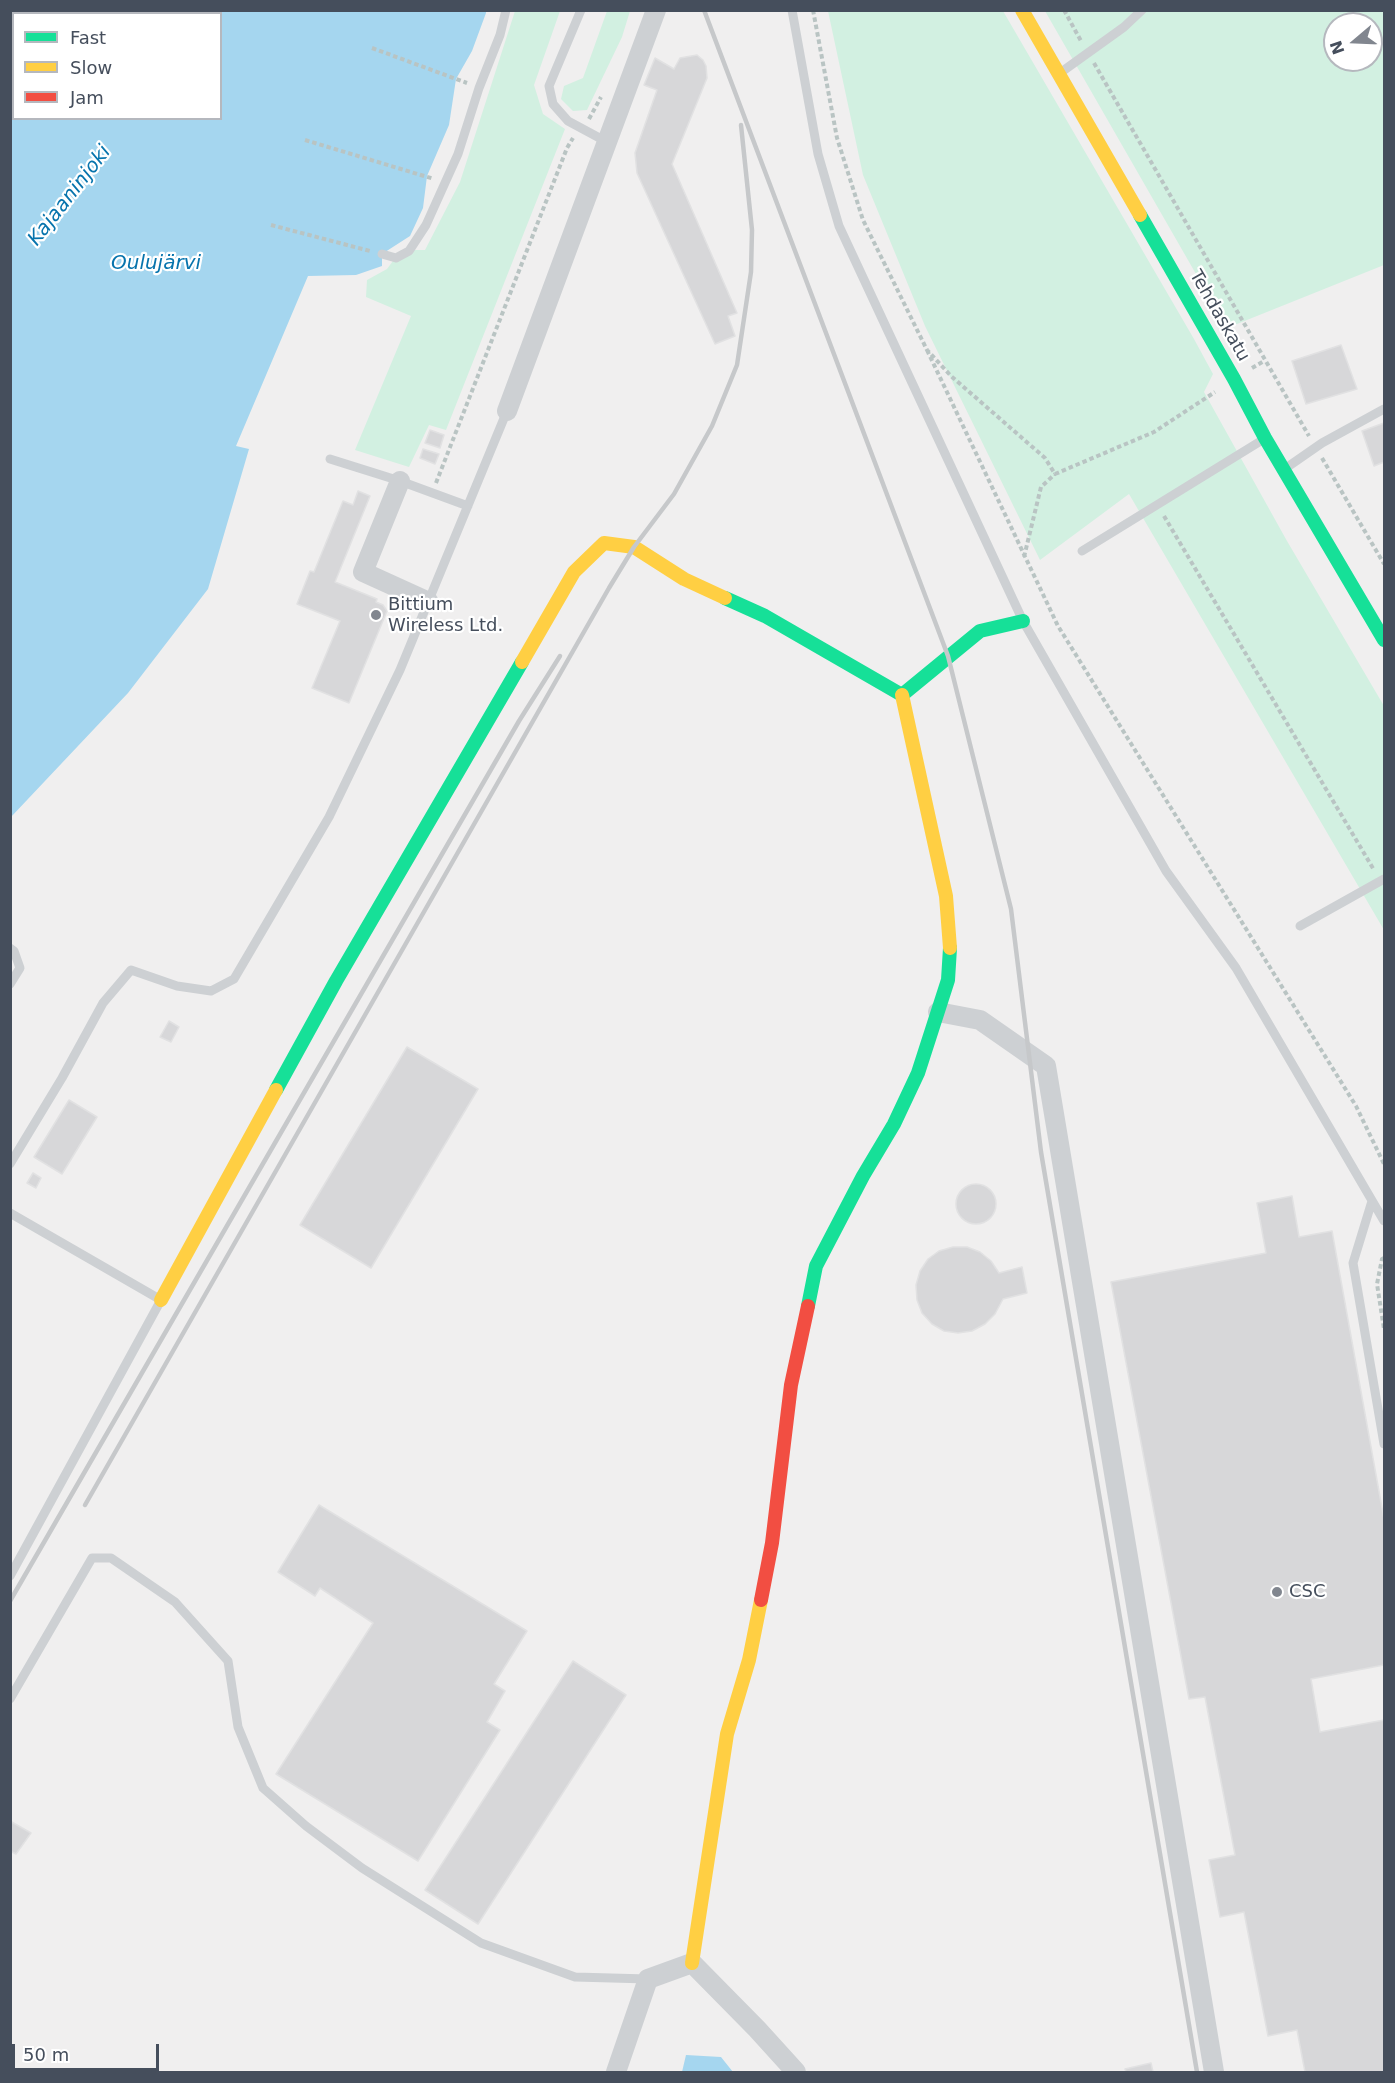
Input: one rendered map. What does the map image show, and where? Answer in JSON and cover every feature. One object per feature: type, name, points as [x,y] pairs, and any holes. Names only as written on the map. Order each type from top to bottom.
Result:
[{"type":"street","points":[[507,411],[656,10]]},
{"type":"street","name":"Tehdaskatu","points":[[1022,10],[1265,438],[1384,640]]},
{"type":"street","points":[[400,481],[363,572],[429,602]]},
{"type":"street","points":[[161,1300],[336,981],[574,572],[604,543],[634,547],[684,579],[765,616],[902,695],[946,896],[950,938],[948,980],[918,1073],[894,1124],[863,1176],[816,1266],[791,1385],[770,1555],[749,1660],[727,1734],[692,1963]]},
{"type":"street","points":[[902,695],[980,631],[1023,621]]},
{"type":"street","points":[[938,1012],[981,1020],[1046,1066],[1214,2073]]},
{"type":"street","points":[[616,2073],[648,1979],[692,1963]]},
{"type":"street","points":[[692,1963],[757,2029],[796,2073]]},
{"type":"lane","points":[[382,254],[396,258],[409,251],[426,225],[458,154],[479,88],[500,35],[506,10]]},
{"type":"lane","points":[[581,10],[549,86],[553,104],[568,121],[607,142]]},
{"type":"lane","points":[[792,10],[818,154],[839,226],[1023,621],[1166,871],[1236,968],[1346,1152],[1384,1221]]},
{"type":"lane","points":[[1059,74],[1142,10]]},
{"type":"lane","points":[[1284,469],[1315,447],[1384,409]]},
{"type":"lane","points":[[10,1164],[62,1078],[103,1003],[131,970],[177,986],[211,991],[234,979],[329,817],[400,670],[507,411]]},
{"type":"lane","points":[[1082,551],[1243,454],[1265,438]]},
{"type":"lane","points":[[330,459],[468,506]]},
{"type":"lane","points":[[1300,926],[1383,880]]},
{"type":"lane","points":[[10,948],[14,951],[20,968],[10,984]]},
{"type":"lane","points":[[1372,1201],[1353,1263],[1384,1444]]},
{"type":"lane","points":[[10,1213],[161,1300],[10,1576]]},
{"type":"lane","points":[[10,1699],[92,1558],[111,1558],[175,1602],[228,1661],[237,1727],[262,1788],[306,1826],[362,1868],[481,1943],[575,1977],[648,1979]]},
{"type":"path","points":[[813,10],[837,138],[863,220],[1058,626],[1356,1106],[1384,1164]]},
{"type":"path","points":[[1064,10],[1264,361],[1384,564]]},
{"type":"path","points":[[372,48],[456,79]]},
{"type":"path","points":[[433,493],[441,467],[567,147],[591,117],[605,91]]},
{"type":"path","points":[[305,140],[427,176]]},
{"type":"path","points":[[271,225],[382,254]]},
{"type":"path","points":[[927,350],[958,383],[1045,458],[1055,474]]},
{"type":"path","points":[[1024,557],[1041,488],[1055,474],[1154,432],[1264,361]]},
{"type":"path","points":[[1157,505],[1383,880]]},
{"type":"path","points":[[1384,1257],[1377,1284],[1384,1329]]},
{"type":"green space","points":[[515,11],[560,11],[534,85],[543,114],[565,129],[446,430],[429,425],[409,467],[355,450],[411,316],[366,297],[367,280],[387,269],[401,250],[425,250],[460,182]]},
{"type":"green space","points":[[607,11],[630,11],[622,37],[587,110],[573,111],[561,99],[564,86],[583,78]]},
{"type":"green space","points":[[828,11],[1003,11],[1194,339],[1213,374],[1204,392],[1287,541],[1384,706],[1384,930],[1129,494],[1040,560],[925,326],[863,175]]},
{"type":"green space","points":[[1045,11],[1384,11],[1384,265],[1227,328]]},
{"type":"water","name":"Oulujärvi","points":[[11,11],[486,11],[472,51],[456,79],[449,125],[427,176],[423,208],[410,236],[382,254],[382,266],[356,275],[308,276],[236,446],[249,449],[208,589],[128,693],[11,817]]},
{"type":"water","points":[[686,2055],[721,2057],[733,2072],[682,2072]]},
{"type":"building","points":[[697,55],[706,66],[707,78],[672,164],[737,313],[728,316],[735,336],[715,344],[637,173],[635,153],[657,90],[644,85],[655,58],[674,69],[680,58]]},
{"type":"building","points":[[1341,345],[1357,389],[1306,404],[1292,361]]},
{"type":"building","points":[[1384,423],[1384,462],[1374,466],[1362,431]]},
{"type":"building","points":[[430,430],[444,435],[440,448],[425,443]]},
{"type":"building","points":[[423,449],[439,454],[435,464],[420,458]]},
{"type":"building","points":[[358,491],[370,496],[335,582],[377,599],[376,602],[383,605],[387,611],[349,703],[312,688],[340,621],[297,604],[310,571],[314,572],[343,501],[353,505]]},
{"type":"building","points":[[169,1021],[179,1027],[171,1042],[160,1037]]},
{"type":"building","points":[[407,1047],[478,1089],[371,1268],[300,1225]]},
{"type":"building","points":[[69,1100],[97,1117],[62,1174],[34,1157]]},
{"type":"building","points":[[33,1173],[41,1178],[36,1188],[27,1183]]},
{"type":"building","points":[[976,1184],[990,1190],[996,1204],[990,1218],[976,1224],[962,1218],[956,1204],[962,1190]]},
{"type":"building","name":"CSC","points":[[1292,1196],[1299,1237],[1332,1231],[1384,1519],[1384,1665],[1311,1679],[1320,1732],[1384,1720],[1384,2072],[1305,2072],[1297,2030],[1268,2036],[1244,1912],[1220,1917],[1209,1860],[1235,1855],[1205,1697],[1189,1699],[1111,1282],[1266,1253],[1257,1203]]},
{"type":"building","points":[[953,1247],[967,1247],[980,1252],[991,1261],[999,1273],[1022,1267],[1027,1293],[1003,1299],[995,1314],[985,1324],[972,1331],[958,1333],[944,1331],[932,1324],[922,1313],[917,1300],[916,1285],[920,1271],[928,1259],[939,1251]]},
{"type":"building","points":[[319,1505],[527,1631],[494,1684],[505,1691],[487,1722],[500,1730],[418,1861],[276,1774],[373,1623],[320,1588],[315,1596],[278,1572]]},
{"type":"building","points":[[573,1661],[626,1695],[478,1924],[425,1890]]},
{"type":"building","points":[[10,1821],[31,1833],[16,1854],[10,1851]]},
{"type":"building","points":[[1151,2063],[1153,2072],[1126,2072],[1125,2069]]},
{"type":"railway","points":[[704,10],[948,656],[1011,909],[1041,1152],[1197,2072]]},
{"type":"railway","points":[[85,1505],[609,588],[634,547],[674,494],[712,426],[737,365],[751,272],[752,230],[741,125]]},
{"type":"railway","points":[[10,1601],[519,721],[560,656]]},
{"type":"traffic: fast","points":[[1140,215],[1234,379],[1265,438],[1384,640]]},
{"type":"traffic: fast","points":[[725,598],[765,616],[902,695],[980,631],[1023,621]]},
{"type":"traffic: fast","points":[[276,1090],[336,981],[522,662]]},
{"type":"traffic: fast","points":[[808,1306],[816,1266],[863,1176],[894,1124],[918,1073],[948,980],[950,948]]},
{"type":"traffic: slow","points":[[1022,10],[1140,215]]},
{"type":"traffic: slow","points":[[522,662],[574,572],[604,543],[634,547],[684,579],[725,598]]},
{"type":"traffic: slow","points":[[902,695],[946,896],[950,948]]},
{"type":"traffic: slow","points":[[161,1300],[276,1090]]},
{"type":"traffic: slow","points":[[692,1963],[727,1734],[749,1660],[761,1600]]},
{"type":"traffic: jam","points":[[761,1600],[772,1543],[791,1385],[808,1306]]},
{"type":"place","name":"Bittium Wireless Ltd.","points":[[376,615]]},
{"type":"place","name":"CSC","points":[[1277,1592]]},
{"type":"water label","name":"Kajaaninjoki","points":[[70,196]]}]
